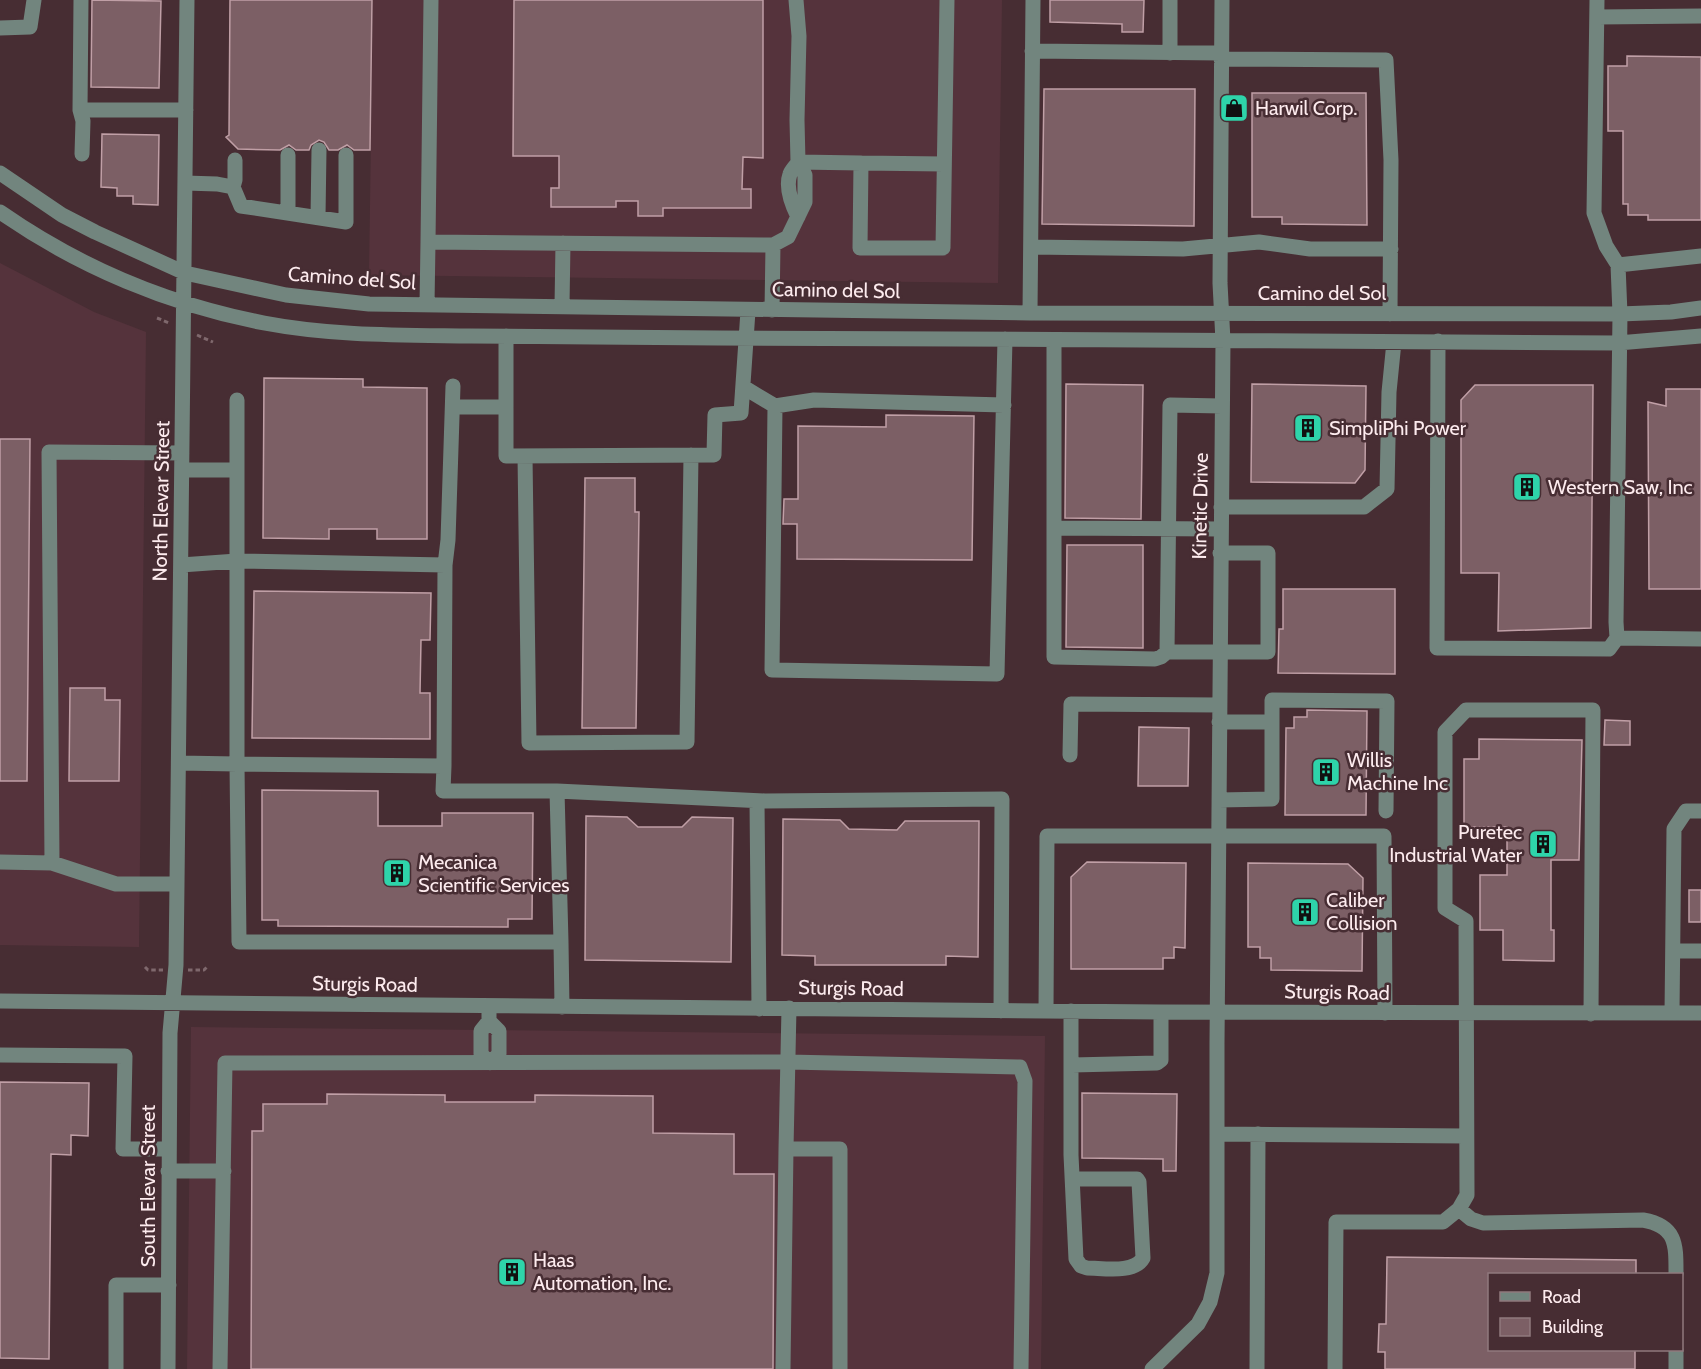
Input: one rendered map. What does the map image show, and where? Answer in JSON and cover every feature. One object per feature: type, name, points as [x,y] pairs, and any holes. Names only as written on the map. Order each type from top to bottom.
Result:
[{"type":"street","points":[[0,28],[30,27],[34,0]]},
{"type":"street","points":[[81,0],[82,154]]},
{"type":"street","name":"North Elevar Street","points":[[173,1003],[179,763],[187,0]]},
{"type":"street","points":[[427,305],[431,0]]},
{"type":"street","points":[[428,242],[773,245],[789,237],[798,217],[790,201],[789,185],[790,174],[798,162],[799,36],[796,0]]},
{"type":"street","points":[[861,163],[860,248],[943,248],[947,0]]},
{"type":"street","points":[[1030,313],[1033,0]]},
{"type":"street","points":[[1170,0],[1170,52]]},
{"type":"street","name":"Kinetic Drive","points":[[1152,1369],[1198,1324],[1210,1302],[1217,1273],[1223,341],[1220,283],[1222,0]]},
{"type":"street","points":[[1438,341],[1437,648],[1610,649],[1617,638],[1620,314],[1618,265],[1606,246],[1594,213],[1597,0]]},
{"type":"street","points":[[1597,17],[1701,16]]},
{"type":"street","points":[[1032,51],[1170,52],[1221,56],[1386,60],[1391,160],[1390,314]]},
{"type":"street","points":[[80,110],[186,110]]},
{"type":"street","points":[[318,217],[319,150]]},
{"type":"street","points":[[288,155],[288,213]]},
{"type":"street","points":[[235,160],[233,187],[242,206],[346,222],[346,155]]},
{"type":"street","points":[[798,162],[944,164]]},
{"type":"street","name":"Camino del Sol","points":[[0,173],[62,215],[185,273],[275,293],[369,304],[1222,314],[1620,314],[1701,308]]},
{"type":"street","points":[[185,183],[233,187]]},
{"type":"street","points":[[0,212],[70,254],[123,280],[184,303],[267,324],[330,333],[1618,344],[1701,336]]},
{"type":"street","points":[[1031,247],[1183,249],[1259,242],[1310,249],[1391,249]]},
{"type":"street","points":[[562,306],[563,243]]},
{"type":"street","points":[[772,310],[773,245]]},
{"type":"street","points":[[1618,265],[1701,256]]},
{"type":"street","points":[[506,336],[506,456],[714,455],[715,415],[741,413],[745,388],[748,310]]},
{"type":"street","points":[[775,406],[772,670],[997,674],[1005,339]]},
{"type":"street","points":[[1054,340],[1054,657],[1155,658],[1167,652],[1268,652],[1268,552],[1220,553]]},
{"type":"street","points":[[1221,507],[1364,507],[1387,489],[1389,392],[1394,342]]},
{"type":"street","points":[[453,386],[448,540],[445,565],[443,791],[558,791],[757,801],[1002,799],[1001,1011]]},
{"type":"street","points":[[745,388],[775,406],[814,400],[1004,405]]},
{"type":"street","points":[[237,400],[239,942],[561,942]]},
{"type":"street","points":[[1167,652],[1170,405],[1222,406]]},
{"type":"street","points":[[453,407],[506,407]]},
{"type":"street","points":[[52,863],[49,452],[182,453]]},
{"type":"street","points":[[525,456],[529,743],[687,742],[691,455]]},
{"type":"street","points":[[182,470],[237,470]]},
{"type":"street","points":[[1054,528],[1221,529]]},
{"type":"street","points":[[181,565],[237,561],[445,565]]},
{"type":"street","points":[[1617,638],[1701,639]]},
{"type":"street","points":[[1219,800],[1272,799],[1272,700],[1387,700],[1386,811]]},
{"type":"street","points":[[1070,755],[1071,704],[1219,705]]},
{"type":"street","points":[[1335,1369],[1336,1222],[1443,1222],[1459,1209],[1467,1195],[1466,921],[1445,908],[1445,732],[1466,710],[1593,710],[1591,1014]]},
{"type":"street","points":[[1219,722],[1272,722]]},
{"type":"street","points":[[179,763],[444,766]]},
{"type":"street","points":[[558,791],[562,1007]]},
{"type":"street","points":[[757,801],[759,1009]]},
{"type":"street","points":[[1672,1013],[1674,829],[1686,811],[1701,811]]},
{"type":"street","points":[[1046,1011],[1047,836],[1219,835],[1384,836],[1385,1013]]},
{"type":"street","points":[[0,862],[52,863],[116,884],[177,884]]},
{"type":"street","points":[[1673,951],[1701,951]]},
{"type":"street","name":"Sturgis Road","points":[[0,1001],[173,1003],[489,1014],[562,1007],[1701,1014]]},
{"type":"street","name":"South Elevar Street","points":[[168,1369],[168,1171],[170,1034],[173,1003]]},
{"type":"street","points":[[783,1369],[789,1008]]},
{"type":"street","points":[[1071,1011],[1071,1155],[1077,1263],[1087,1268],[1129,1268],[1140,1263],[1143,1258],[1137,1179],[1074,1179]]},
{"type":"street","points":[[1072,1065],[1158,1063],[1161,1060],[1161,1012]]},
{"type":"street","points":[[489,1014],[481,1031],[482,1054],[490,1063]]},
{"type":"street","points":[[0,1055],[125,1056],[123,1149],[169,1149]]},
{"type":"street","points":[[220,1369],[225,1063],[788,1062],[1020,1067],[1025,1081],[1021,1369]]},
{"type":"street","points":[[1217,1134],[1466,1136]]},
{"type":"street","points":[[1257,1369],[1258,1134]]},
{"type":"street","points":[[786,1149],[840,1149],[840,1369]]},
{"type":"street","points":[[168,1171],[224,1171]]},
{"type":"street","points":[[1459,1209],[1471,1219],[1483,1223],[1643,1220],[1653,1222],[1665,1228],[1673,1236],[1676,1273]]},
{"type":"street","points":[[116,1369],[116,1285],[169,1285]]},
{"type":"street","points":[[1676,1351],[1676,1369]]},
{"type":"shaded area","points":[[373,0],[1002,0],[998,283],[369,275]]},
{"type":"shaded area","points":[[0,263],[94,312],[146,332],[139,947],[0,945]]},
{"type":"shaded area","points":[[191,1027],[1045,1036],[1041,1369],[187,1369]]},
{"type":"building","points":[[92,0],[161,1],[159,88],[91,87]]},
{"type":"building","points":[[230,0],[372,0],[370,150],[354,150],[347,145],[338,150],[329,150],[324,142],[319,140],[311,145],[309,150],[296,150],[289,145],[280,150],[238,149],[226,137],[229,135]]},
{"type":"building","points":[[514,0],[763,0],[763,158],[743,157],[742,189],[751,189],[751,208],[663,208],[663,216],[638,216],[638,201],[616,201],[616,207],[551,207],[551,188],[559,188],[559,156],[513,156]]},
{"type":"building","points":[[1050,0],[1144,0],[1143,32],[1122,32],[1122,24],[1050,22]]},
{"type":"building","points":[[1627,56],[1701,57],[1701,220],[1648,220],[1648,215],[1628,215],[1628,204],[1623,204],[1623,131],[1608,131],[1608,66],[1627,66]]},
{"type":"building","points":[[1044,89],[1195,89],[1194,226],[1042,224]]},
{"type":"building","points":[[1252,93],[1366,93],[1367,225],[1282,224],[1282,217],[1252,217]]},
{"type":"building","points":[[102,134],[159,135],[158,205],[133,204],[133,196],[117,196],[117,188],[101,187]]},
{"type":"building","points":[[264,378],[363,379],[363,387],[427,388],[427,539],[377,539],[377,529],[329,529],[329,539],[263,538]]},
{"type":"building","points":[[1066,384],[1143,385],[1141,519],[1065,518]]},
{"type":"building","name":"SimpliPhi Power","points":[[1252,384],[1366,386],[1365,470],[1355,483],[1251,482]]},
{"type":"building","name":"Western Saw, Inc","points":[[1475,385],[1593,385],[1591,628],[1498,631],[1499,573],[1461,573],[1461,400]]},
{"type":"building","points":[[1666,389],[1701,389],[1701,589],[1649,589],[1648,402],[1666,406]]},
{"type":"building","points":[[886,415],[974,416],[972,560],[797,559],[797,524],[783,524],[784,499],[798,499],[798,426],[886,427]]},
{"type":"building","points":[[0,439],[30,439],[27,781],[0,781]]},
{"type":"building","points":[[585,478],[635,478],[635,512],[639,512],[636,728],[582,728]]},
{"type":"building","points":[[1067,545],[1143,545],[1143,648],[1066,647]]},
{"type":"building","points":[[1283,589],[1395,589],[1395,674],[1278,673],[1279,629],[1283,629]]},
{"type":"building","points":[[254,591],[431,593],[430,640],[421,640],[420,693],[430,693],[430,739],[252,738]]},
{"type":"building","points":[[70,688],[105,688],[105,700],[120,700],[119,781],[69,781]]},
{"type":"building","name":"Willis Machine Inc","points":[[1307,710],[1367,711],[1366,815],[1285,815],[1286,728],[1294,728],[1294,717],[1307,717]]},
{"type":"building","points":[[1605,720],[1630,721],[1630,745],[1604,745]]},
{"type":"building","points":[[1139,727],[1189,728],[1188,786],[1138,786]]},
{"type":"building","name":"Puretec Industrial Water","points":[[1479,739],[1582,740],[1579,860],[1551,860],[1551,930],[1554,930],[1554,961],[1503,960],[1503,930],[1480,930],[1480,875],[1507,875],[1507,827],[1464,827],[1464,759],[1479,759]]},
{"type":"building","name":"Mecanica Scientific Services","points":[[262,790],[378,791],[378,826],[442,826],[442,813],[533,813],[532,919],[508,919],[508,927],[278,926],[278,920],[262,920]]},
{"type":"building","points":[[586,816],[627,817],[638,827],[682,827],[692,817],[733,818],[731,962],[585,960]]},
{"type":"building","points":[[783,819],[840,820],[849,829],[897,830],[905,821],[979,821],[978,957],[946,956],[946,965],[815,965],[815,956],[782,955]]},
{"type":"building","points":[[1087,862],[1186,863],[1185,948],[1174,947],[1174,958],[1163,958],[1163,969],[1071,969],[1071,877]]},
{"type":"building","name":"Caliber Collision","points":[[1248,863],[1348,864],[1363,878],[1362,971],[1271,970],[1271,958],[1260,958],[1260,947],[1248,947]]},
{"type":"building","points":[[1689,890],[1701,890],[1701,922],[1689,922]]},
{"type":"building","points":[[0,1082],[89,1083],[88,1136],[71,1135],[71,1155],[51,1154],[49,1359],[0,1358]]},
{"type":"building","points":[[1082,1093],[1177,1094],[1176,1171],[1163,1171],[1163,1159],[1082,1158]]},
{"type":"building","name":"Haas Automation, Inc.","points":[[327,1094],[445,1095],[445,1102],[535,1102],[535,1095],[653,1096],[653,1133],[734,1134],[734,1174],[774,1174],[773,1369],[251,1369],[252,1131],[263,1131],[263,1104],[327,1104]]},
{"type":"building","points":[[1387,1257],[1636,1260],[1636,1273],[1488,1273],[1488,1351],[1635,1351],[1635,1369],[1385,1369],[1385,1352],[1378,1352],[1379,1324],[1386,1324]]},
{"type":"place","name":"Harwil Corp.","points":[[1234,108]]},
{"type":"place","name":"SimpliPhi Power","points":[[1308,428]]},
{"type":"place","name":"Western Saw, Inc","points":[[1527,487]]},
{"type":"place","name":"Willis Machine Inc","points":[[1326,772]]},
{"type":"place","name":"Puretec Industrial Water","points":[[1543,844]]},
{"type":"place","name":"Mecanica Scientific Services","points":[[397,873]]},
{"type":"place","name":"Caliber Collision","points":[[1305,912]]},
{"type":"place","name":"Haas Automation, Inc.","points":[[512,1272]]}]
